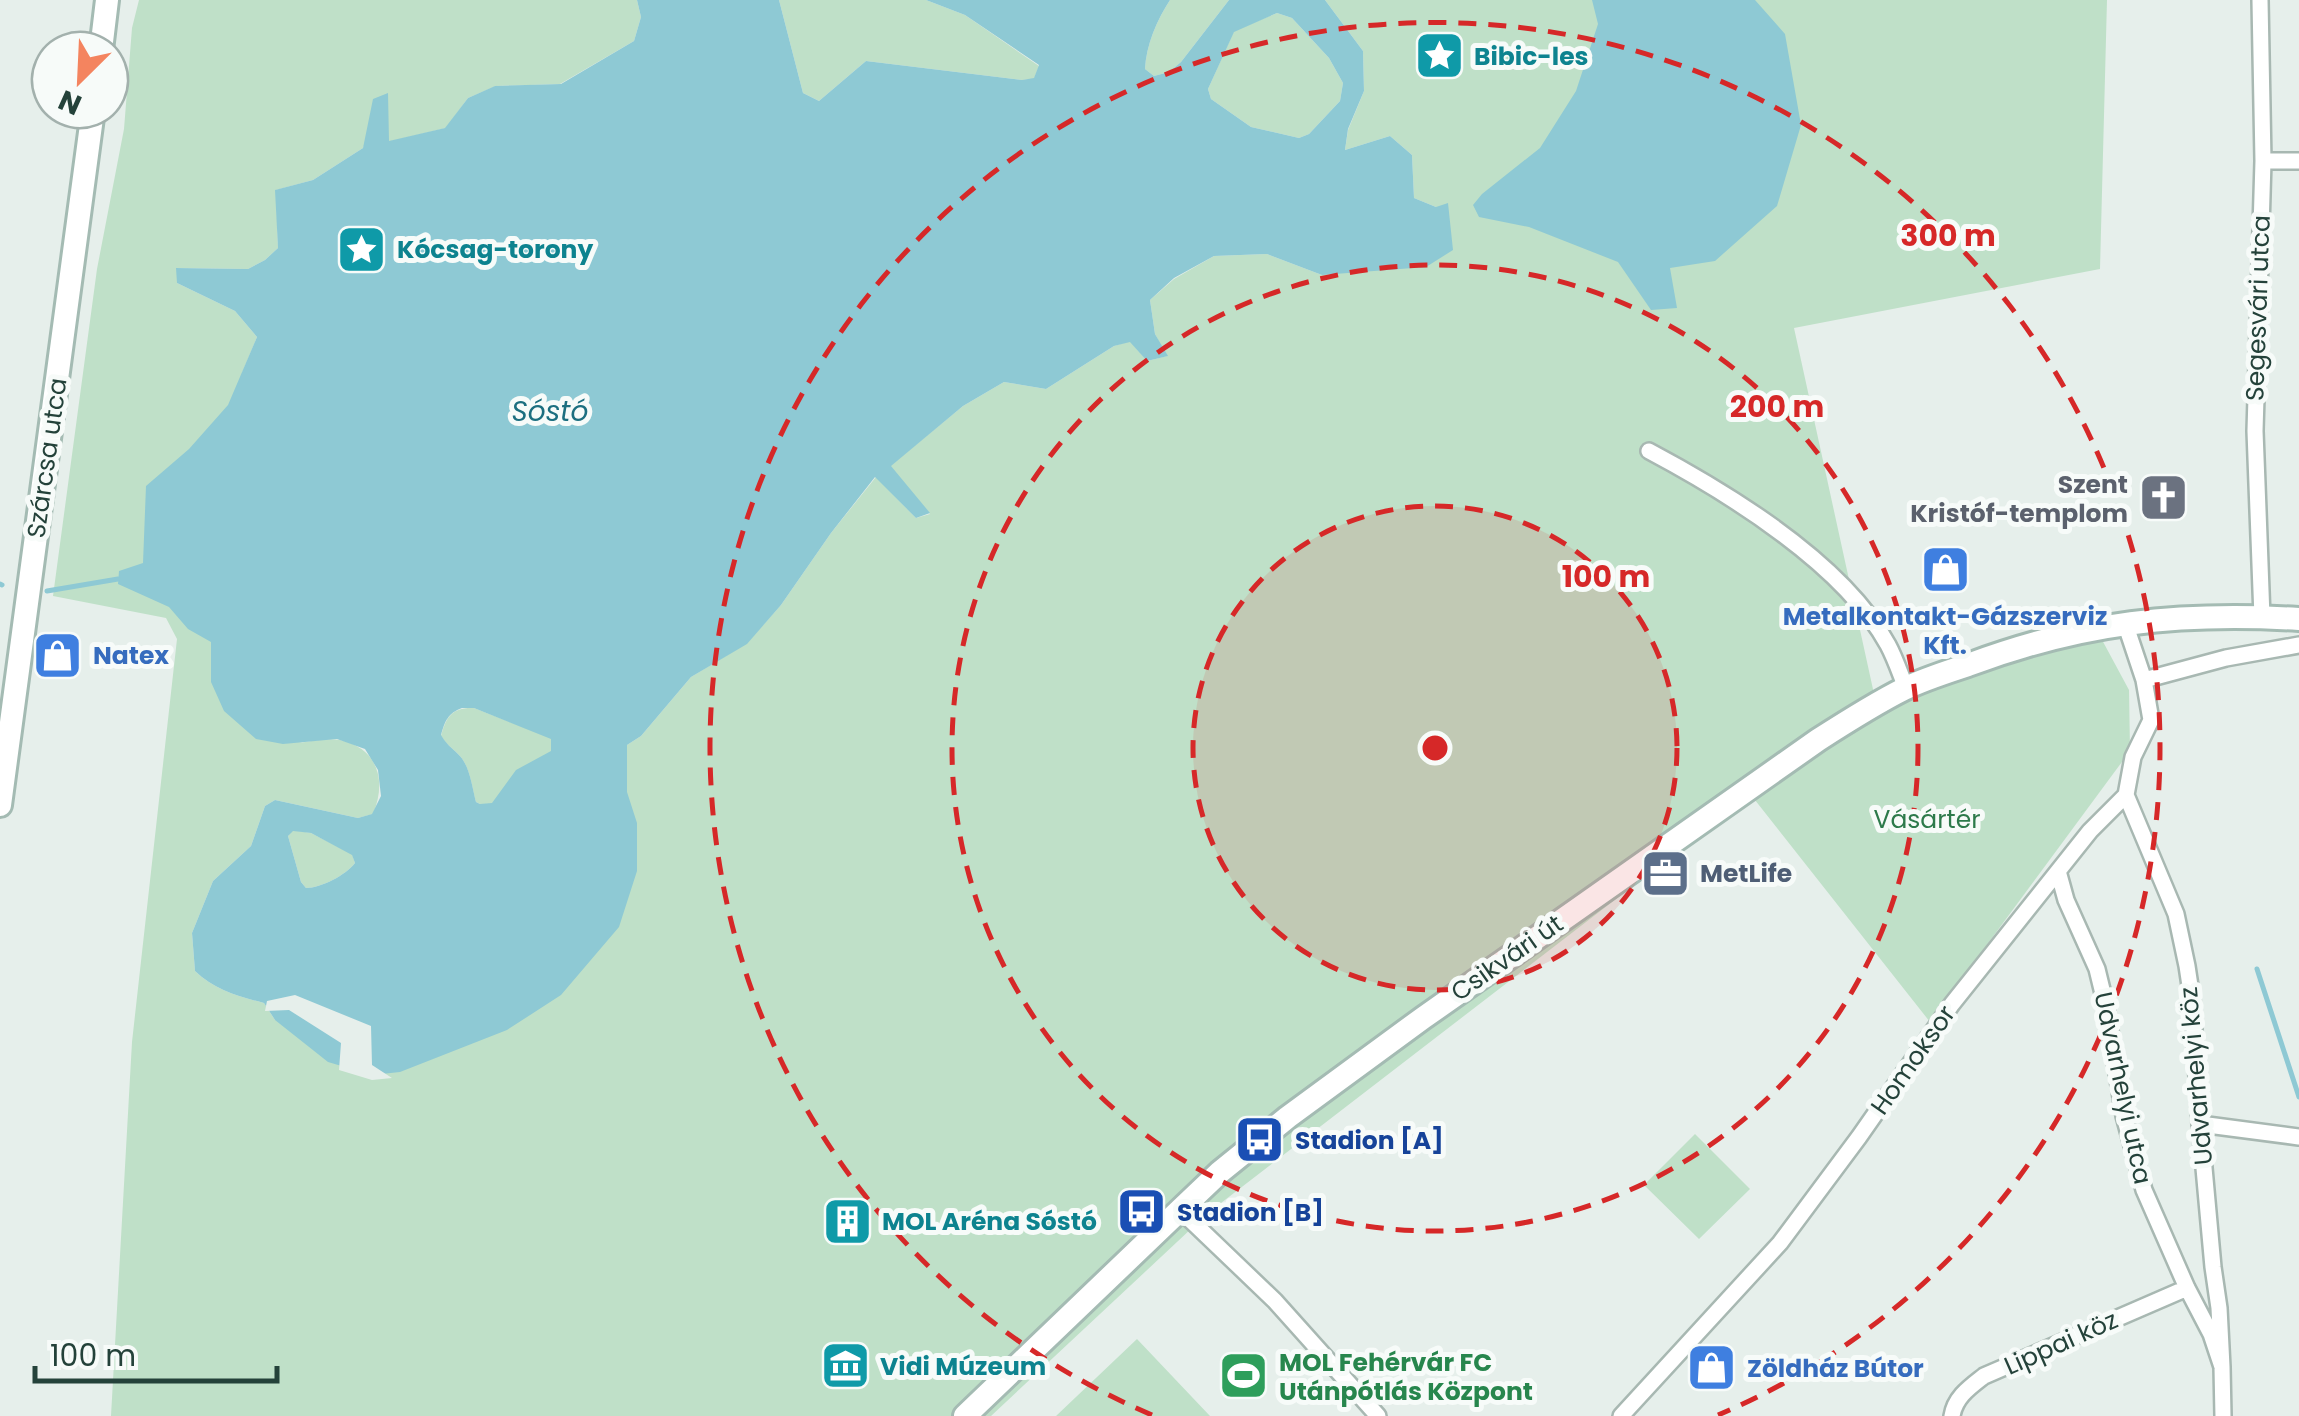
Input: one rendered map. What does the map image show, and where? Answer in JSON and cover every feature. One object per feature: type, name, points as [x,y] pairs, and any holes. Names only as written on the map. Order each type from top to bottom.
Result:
[{"type":"street","points":[[103,30],[107,0]]},
{"type":"street","name":"Segesvári utca","points":[[2260,0],[2262,162],[2255,431],[2262,617]]},
{"type":"street","name":"Szárcsa utca","points":[[0,805],[90,130]]},
{"type":"street","points":[[2262,162],[2299,162]]},
{"type":"street","points":[[1649,451],[1740,504],[1830,574],[1887,643],[1906,688]]},
{"type":"street","name":"Csikvári út","points":[[965,1416],[1180,1210],[1288,1117],[1818,740],[1906,688],[2019,646],[2125,623],[2204,616],[2299,619]]},
{"type":"street","points":[[2125,623],[2144,680],[2151,720],[2133,757],[2126,795]]},
{"type":"street","points":[[2144,680],[2226,658],[2299,645]]},
{"type":"street","name":"Homoksor","points":[[1621,1416],[1780,1243],[1952,1004],[2090,831],[2126,795]]},
{"type":"street","name":"Udvarhelyi köz","points":[[2126,795],[2176,914],[2192,999],[2222,1367]]},
{"type":"street","name":"Udvarhelyi utca","points":[[2058,871],[2066,900],[2098,969],[2124,1116],[2139,1172],[2186,1288],[2212,1334],[2222,1367],[2222,1416]]},
{"type":"street","points":[[2200,1124],[2299,1136]]},
{"type":"street","points":[[1180,1210],[1275,1301],[1378,1416]]},
{"type":"street","name":"Lippai köz","points":[[1952,1416],[1960,1397],[1984,1376],[2186,1288]]},
{"type":"green space","name":"Vásártér","points":[[139,0],[637,0],[641,17],[634,41],[560,84],[496,86],[468,98],[446,128],[388,142],[388,94],[363,148],[313,180],[276,190],[278,248],[265,260],[248,269],[177,268],[177,283],[235,311],[257,337],[242,373],[531,674],[299,743],[340,740],[363,750],[379,778],[373,814],[358,818],[275,800],[265,806],[251,846],[213,881],[192,933],[195,971],[219,988],[264,1003],[275,1020],[480,804],[476,802],[465,764],[441,736],[448,718],[456,711],[474,708],[551,738],[551,751],[627,745],[641,736],[691,677],[747,643],[781,605],[876,477],[916,518],[930,514],[890,466],[963,406],[1004,382],[1046,389],[1114,346],[1130,341],[1147,361],[1167,356],[1155,334],[1150,300],[1174,279],[1214,256],[1267,254],[1322,275],[1436,207],[1414,198],[1412,155],[1390,136],[1345,150],[1348,130],[1364,91],[1363,51],[1325,0],[2107,0],[2100,269],[1794,328],[1876,703],[2094,625],[2129,690],[2130,751],[1930,1022],[1751,795],[1208,1213],[991,1416],[111,1416],[132,1042],[177,639],[166,618],[53,596],[97,269],[124,130],[130,130],[132,28]]},
{"type":"green space","points":[[779,0],[926,0],[965,15],[1039,66],[1034,79],[1022,80],[866,61],[819,101],[803,93]]},
{"type":"green space","points":[[1170,0],[1229,0],[1181,62],[1169,72],[1154,76],[1145,69],[1148,51]]},
{"type":"green space","points":[[1277,13],[1292,18],[1329,58],[1343,83],[1340,101],[1309,134],[1299,138],[1251,127],[1211,99],[1208,89],[1234,31]]},
{"type":"green space","points":[[293,830],[311,833],[352,854],[355,863],[333,880],[306,888],[288,836]]},
{"type":"green space","points":[[1695,1134],[1750,1189],[1699,1239],[1644,1185]]},
{"type":"green space","points":[[1137,1339],[1210,1416],[1056,1416]]},
{"type":"water","name":"Sóstó","points":[[637,0],[779,0],[803,93],[819,101],[866,61],[1022,80],[1034,78],[1039,65],[965,15],[926,0],[1170,0],[1148,51],[1145,69],[1154,76],[1169,72],[1181,62],[1229,0],[1325,0],[1363,51],[1364,91],[1348,129],[1345,150],[1390,136],[1412,155],[1414,198],[1436,207],[1448,203],[1453,250],[1426,267],[1322,275],[1267,254],[1214,256],[1174,278],[1150,300],[1155,334],[1168,356],[1147,361],[1130,342],[1114,346],[1046,389],[1004,382],[963,406],[891,466],[930,513],[916,518],[875,477],[781,605],[747,644],[691,677],[641,736],[627,745],[627,792],[637,823],[637,871],[619,927],[561,995],[507,1030],[400,1072],[372,1075],[328,1062],[275,1020],[264,1003],[219,988],[195,971],[192,933],[213,881],[251,846],[265,806],[275,800],[358,818],[372,814],[381,796],[378,770],[365,749],[337,739],[283,744],[256,739],[224,711],[211,682],[211,642],[188,629],[169,607],[118,584],[119,571],[143,563],[146,486],[189,449],[228,405],[257,337],[235,311],[177,283],[176,268],[248,269],[265,260],[278,248],[275,190],[313,180],[363,148],[373,99],[388,93],[389,141],[445,128],[468,98],[495,86],[561,84],[634,41],[641,17]],"holes":[[[1277,13],[1292,18],[1329,58],[1343,83],[1340,101],[1309,134],[1299,138],[1251,127],[1211,99],[1208,89],[1234,32]],[[474,708],[551,739],[551,751],[516,770],[492,803],[480,804],[476,802],[465,764],[441,735],[448,718],[457,710]],[[293,831],[311,833],[352,855],[355,863],[333,880],[306,888],[288,836]]]},
{"type":"water","points":[[1592,0],[1755,0],[1785,34],[1801,125],[1777,206],[1715,261],[1670,268],[1677,308],[1651,310],[1618,262],[1529,227],[1479,217],[1473,205],[1540,148],[1576,91],[1598,24]]},
{"type":"pier","points":[[295,995],[371,1026],[372,1065],[392,1078],[372,1080],[339,1070],[341,1043],[289,1010],[265,1011],[267,1001]]},
{"type":"waterway","points":[[47,591],[118,579]]},
{"type":"waterway","points":[[2257,969],[2299,1097]]},
{"type":"place","name":"Bibic-les","points":[[1439,56]]},
{"type":"place","name":"Kócsag-torony","points":[[362,249]]},
{"type":"place","name":"Szent Kristóf-templom","points":[[2163,498]]},
{"type":"place","name":"Metalkontakt-Gázszerviz Kft.","points":[[1945,570]]},
{"type":"place","name":"Natex","points":[[58,655]]},
{"type":"place","name":"MetLife","points":[[1665,873]]},
{"type":"place","name":"Stadion [A]","points":[[1260,1140]]},
{"type":"place","name":"Stadion [B]","points":[[1142,1212]]},
{"type":"place","name":"MOL Aréna Sóstó","points":[[847,1221]]},
{"type":"place","name":"Vidi Múzeum","points":[[845,1366]]},
{"type":"place","name":"Zöldház Bútor","points":[[1712,1368]]},
{"type":"place","name":"MOL Fehérvár FC Utánpótlás Központ","points":[[1244,1376]]}]
